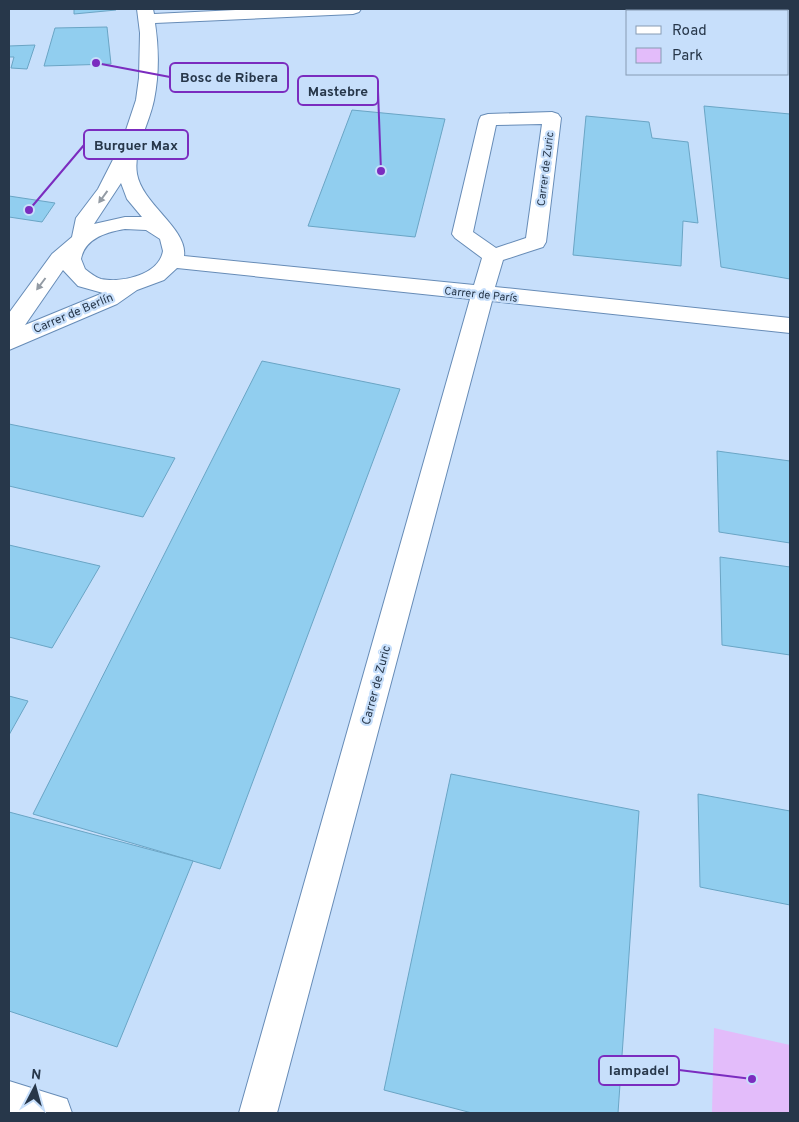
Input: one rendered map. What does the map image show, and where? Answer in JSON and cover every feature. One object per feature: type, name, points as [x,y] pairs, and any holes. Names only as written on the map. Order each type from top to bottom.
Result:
[{"type":"street","points":[[146,14],[353,9]]},
{"type":"street","name":"Carrer de Berlín","points":[[10,340],[14,322],[60,259],[78,243],[84,223],[109,188],[127,156],[139,125],[147,95],[150,35],[146,14]]},
{"type":"street","name":"Carrer de Zuric","points":[[552,118],[536,242],[493,256],[462,234],[488,120],[552,118]]},
{"type":"street","name":"Carrer de Berlín","points":[[127,156],[126,176],[138,199],[166,233]]},
{"type":"street","points":[[126,223],[148,225],[166,233],[173,241],[175,251],[171,261],[157,275],[134,284],[110,286],[88,282],[78,276],[72,268],[70,258],[78,243],[102,228],[126,223]]},
{"type":"street","name":"Carrer de Zuric","points":[[258,1113],[493,256]]},
{"type":"street","name":"Carrer de París","points":[[171,261],[790,325]]},
{"type":"street","name":"Carrer de Berlín","points":[[10,340],[109,299],[134,284]]},
{"type":"street","points":[[9,1100],[53,1113]]},
{"type":"green space","points":[[714,1028],[790,1045],[790,1113],[712,1113]]},
{"type":"building","points":[[74,9],[116,9],[116,10],[74,14]]},
{"type":"building","points":[[107,27],[111,64],[44,66],[55,28]]},
{"type":"building","points":[[35,45],[27,69],[11,68],[14,57],[9,57],[9,46]]},
{"type":"building","points":[[704,106],[790,114],[790,279],[721,267]]},
{"type":"building","points":[[352,110],[445,119],[415,237],[308,226]]},
{"type":"building","points":[[586,116],[649,122],[652,138],[688,142],[698,223],[683,221],[681,266],[573,255]]},
{"type":"building","points":[[9,196],[55,203],[42,222],[9,217]]},
{"type":"building","points":[[262,361],[400,389],[220,869],[33,814]]},
{"type":"building","points":[[9,424],[175,458],[143,517],[9,486]]},
{"type":"building","points":[[717,451],[790,461],[790,543],[719,532]]},
{"type":"building","points":[[9,545],[100,566],[52,648],[9,637]]},
{"type":"building","points":[[720,557],[790,567],[790,655],[722,645]]},
{"type":"building","points":[[9,696],[28,701],[9,735]]},
{"type":"building","points":[[451,774],[639,811],[618,1113],[472,1113],[384,1090]]},
{"type":"building","points":[[698,794],[790,811],[790,905],[700,887]]},
{"type":"building","points":[[9,812],[193,861],[117,1047],[9,1011]]},
{"type":"place","name":"Bosc de Ribera","points":[[96,63]]},
{"type":"place","name":"Mastebre","points":[[381,171]]},
{"type":"place","name":"Burguer Max","points":[[29,210]]},
{"type":"place","name":"Iampadel","points":[[752,1079]]}]
